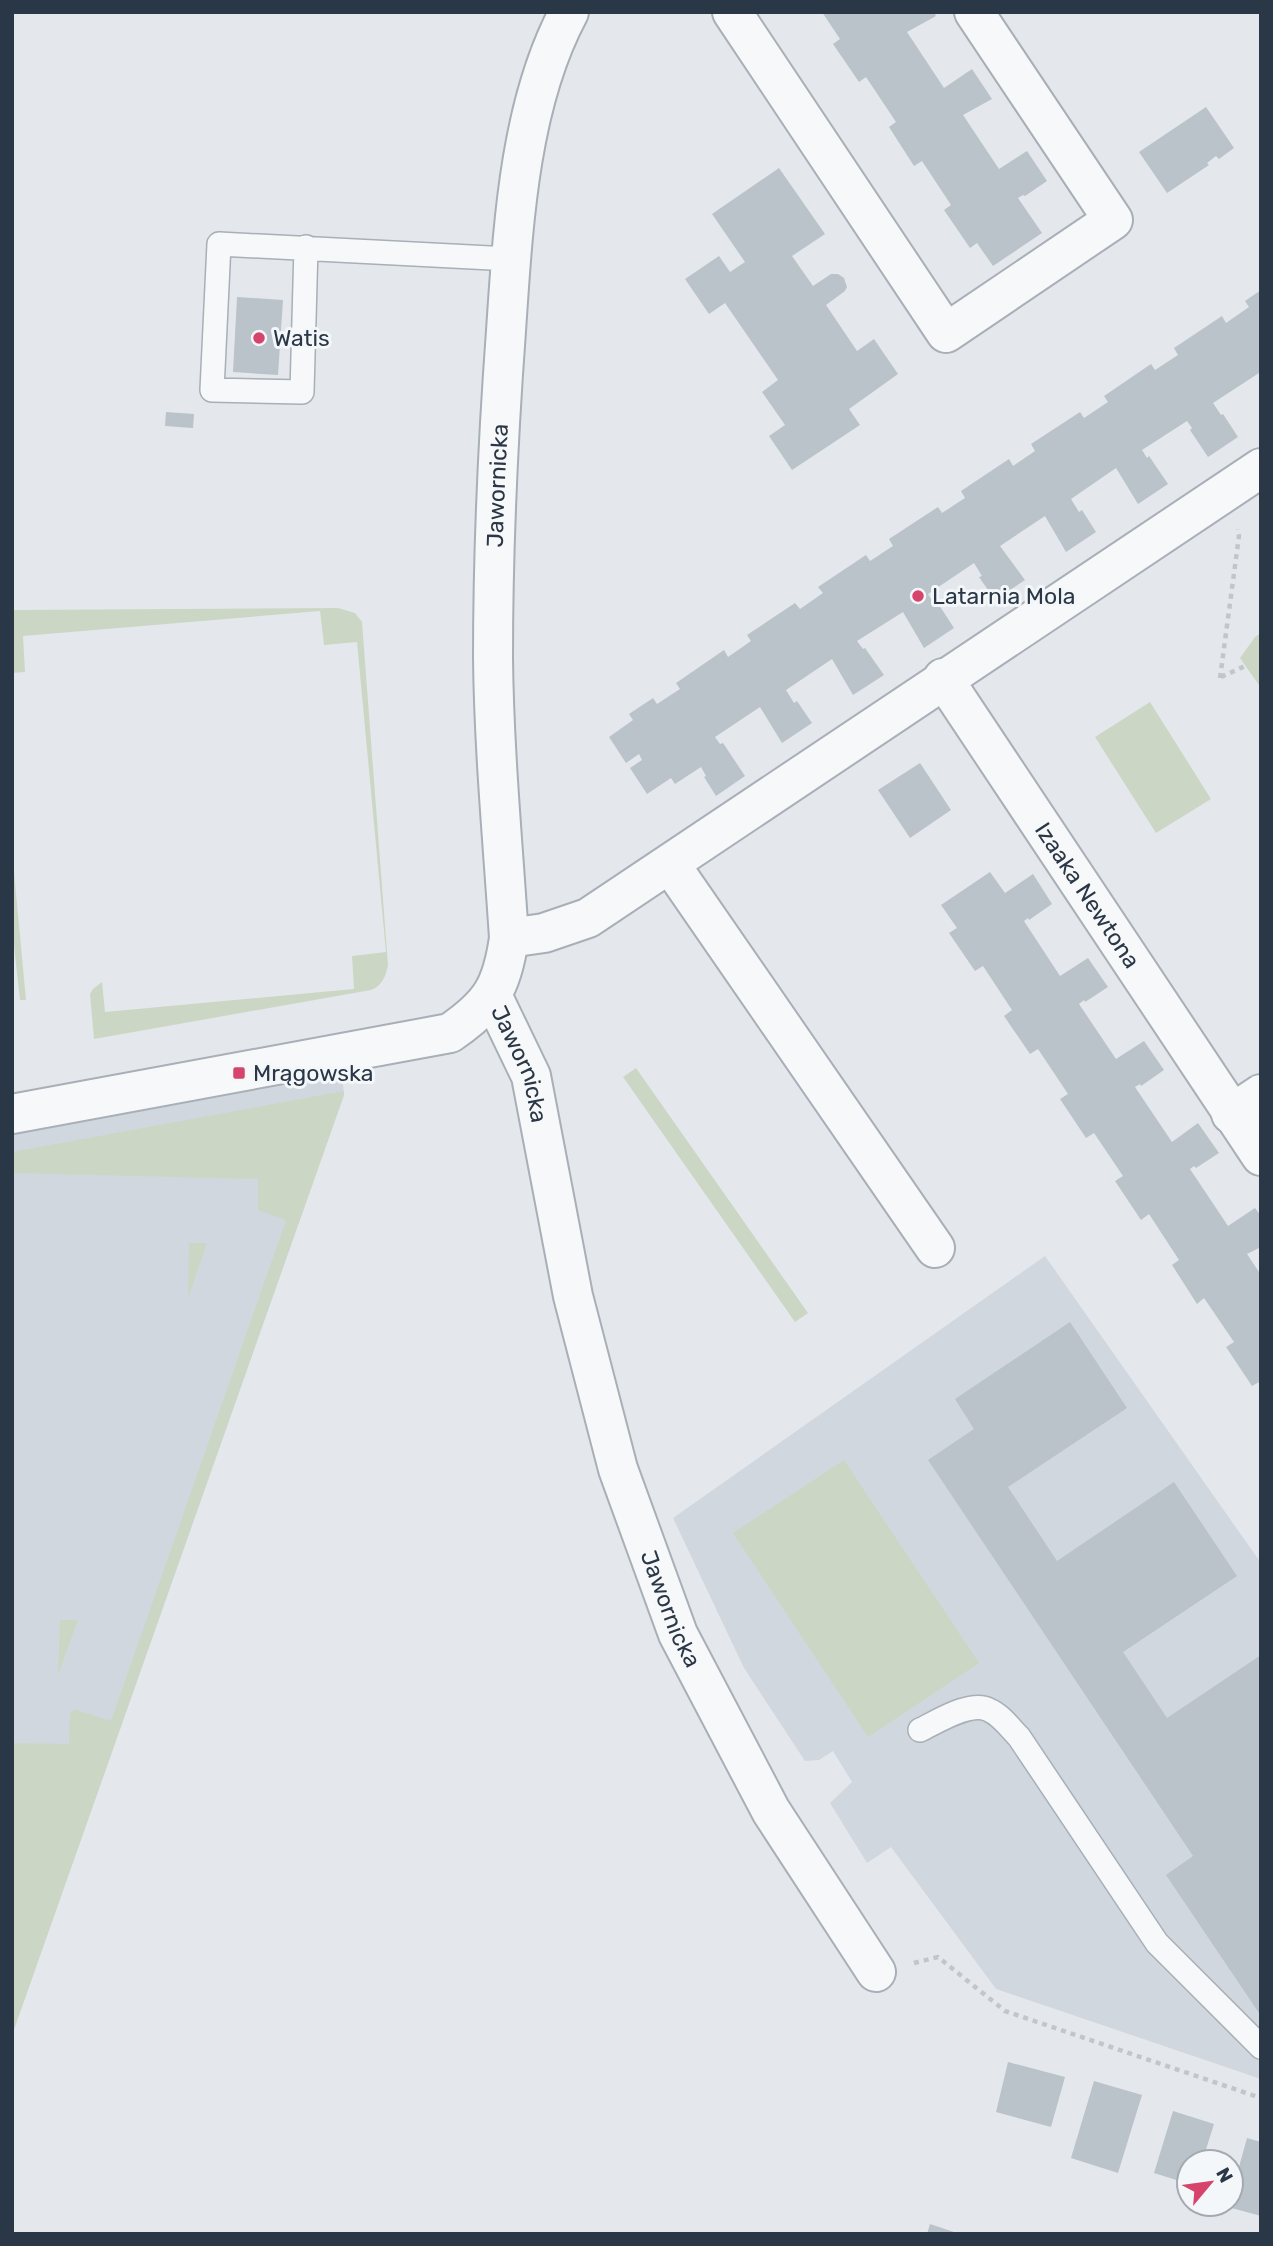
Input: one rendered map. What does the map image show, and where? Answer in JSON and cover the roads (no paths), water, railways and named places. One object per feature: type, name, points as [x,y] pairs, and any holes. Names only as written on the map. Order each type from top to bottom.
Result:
[{"type":"street","name":"Jawornicka","points":[[569,12],[539,85],[523,164],[511,259],[497,459],[493,661],[509,938],[504,968],[492,995],[531,1076],[573,1296],[618,1469],[678,1634],[771,1811],[876,1972]]},
{"type":"street","points":[[732,12],[946,333],[1113,220],[974,12]]},
{"type":"street","points":[[509,938],[544,933],[587,918],[1261,468]]},
{"type":"street","name":"Izaaka Newtona","points":[[943,678],[1246,1104],[1261,1156]]},
{"type":"street","points":[[670,864],[935,1248]]},
{"type":"street","points":[[12,1114],[450,1033],[474,1016],[492,995]]},
{"type":"lane","points":[[306,247],[302,392],[212,390],[219,244],[306,247],[511,259]]},
{"type":"lane","points":[[920,1730],[967,1709],[987,1708],[1003,1719],[1018,1737],[1157,1943],[1261,2047]]},
{"type":"place","name":"Watis","points":[[259,338]]},
{"type":"place","name":"Latarnia Mola","points":[[918,596]]},
{"type":"place","name":"Mrągowska","points":[[239,1073]]}]
